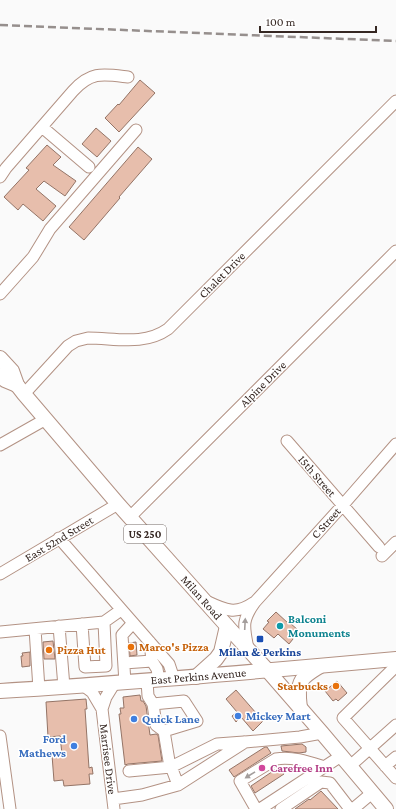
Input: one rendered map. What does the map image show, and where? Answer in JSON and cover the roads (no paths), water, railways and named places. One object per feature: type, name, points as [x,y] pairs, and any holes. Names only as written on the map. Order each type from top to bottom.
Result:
[{"type":"main road","name":"Milan Road","points":[[0,358],[12,371],[20,389],[118,504],[268,671],[386,809]]},
{"type":"main road","name":"Milan Road","points":[[0,374],[5,380],[20,389]]},
{"type":"main road","points":[[196,677],[216,659],[221,652],[227,626]]},
{"type":"main road","name":"East Perkins Avenue","points":[[0,691],[119,684],[396,659]]},
{"type":"main road","points":[[300,708],[299,689],[302,680],[320,666]]},
{"type":"street","points":[[0,177],[6,168],[77,87],[86,79],[102,75],[128,77]]},
{"type":"street","name":"Chalet Drive","points":[[20,389],[64,350],[74,342],[81,339],[141,339],[155,336],[168,329],[396,100]]},
{"type":"street","points":[[42,127],[89,167]]},
{"type":"street","points":[[0,294],[32,257],[50,229],[136,130]]},
{"type":"street","name":"Alpine Drive","points":[[130,517],[396,251]]},
{"type":"street","points":[[0,445],[46,419]]},
{"type":"street","name":"15th Street","points":[[287,441],[342,506],[350,513],[381,552],[396,542]]},
{"type":"street","name":"C Street","points":[[248,649],[245,632],[245,620],[248,612],[255,602],[396,444]]},
{"type":"street","name":"East 52nd Street","points":[[0,574],[118,504]]},
{"type":"street","points":[[59,538],[169,664],[174,679]]},
{"type":"street","name":"C Street","points":[[204,601],[224,609],[234,611],[245,608],[255,602]]},
{"type":"street","points":[[0,632],[104,622],[121,610]]},
{"type":"street","points":[[82,624],[85,667],[106,666],[104,622]]},
{"type":"street","points":[[119,684],[124,663],[122,635],[133,623]]},
{"type":"street","points":[[59,626],[64,687]]},
{"type":"street","points":[[35,629],[40,689]]},
{"type":"street","points":[[150,642],[152,661],[157,669],[148,696],[153,704],[156,725],[164,732],[169,761],[178,784]]},
{"type":"street","points":[[124,663],[152,661]]},
{"type":"street","points":[[90,686],[94,667]]},
{"type":"street","points":[[396,667],[342,718],[396,778]]},
{"type":"street","name":"Marrisee Drive","points":[[102,709],[106,697],[119,684]]},
{"type":"street","name":"Marrisee Drive","points":[[90,686],[102,709],[114,804]]},
{"type":"street","points":[[153,704],[184,701],[196,721],[164,732]]},
{"type":"street","points":[[325,767],[307,761],[282,758],[276,759],[240,781],[260,809],[325,767],[345,761],[369,748],[396,725]]},
{"type":"street","points":[[129,771],[171,767],[217,744],[300,737],[322,733]]},
{"type":"street","points":[[0,736],[10,809]]},
{"type":"street","points":[[114,804],[178,784],[245,742]]},
{"type":"street","points":[[385,766],[396,757]]},
{"type":"street","points":[[302,781],[308,791]]},
{"type":"street","points":[[281,809],[321,782],[330,783],[351,809],[372,793]]},
{"type":"railway","points":[[0,25],[396,41]]},
{"type":"place","name":"Balconi Monuments","points":[[280,626]]},
{"type":"place","name":"Milan & Perkins","points":[[260,639]]},
{"type":"place","name":"Marco's Pizza","points":[[131,647]]},
{"type":"place","name":"Pizza Hut","points":[[49,650]]},
{"type":"place","name":"Starbucks","points":[[336,686]]},
{"type":"place","name":"Mickey Mart","points":[[238,716]]},
{"type":"place","name":"Quick Lane","points":[[134,719]]},
{"type":"place","name":"Ford Mathews","points":[[74,746]]},
{"type":"place","name":"Carefree Inn","points":[[262,768]]}]
